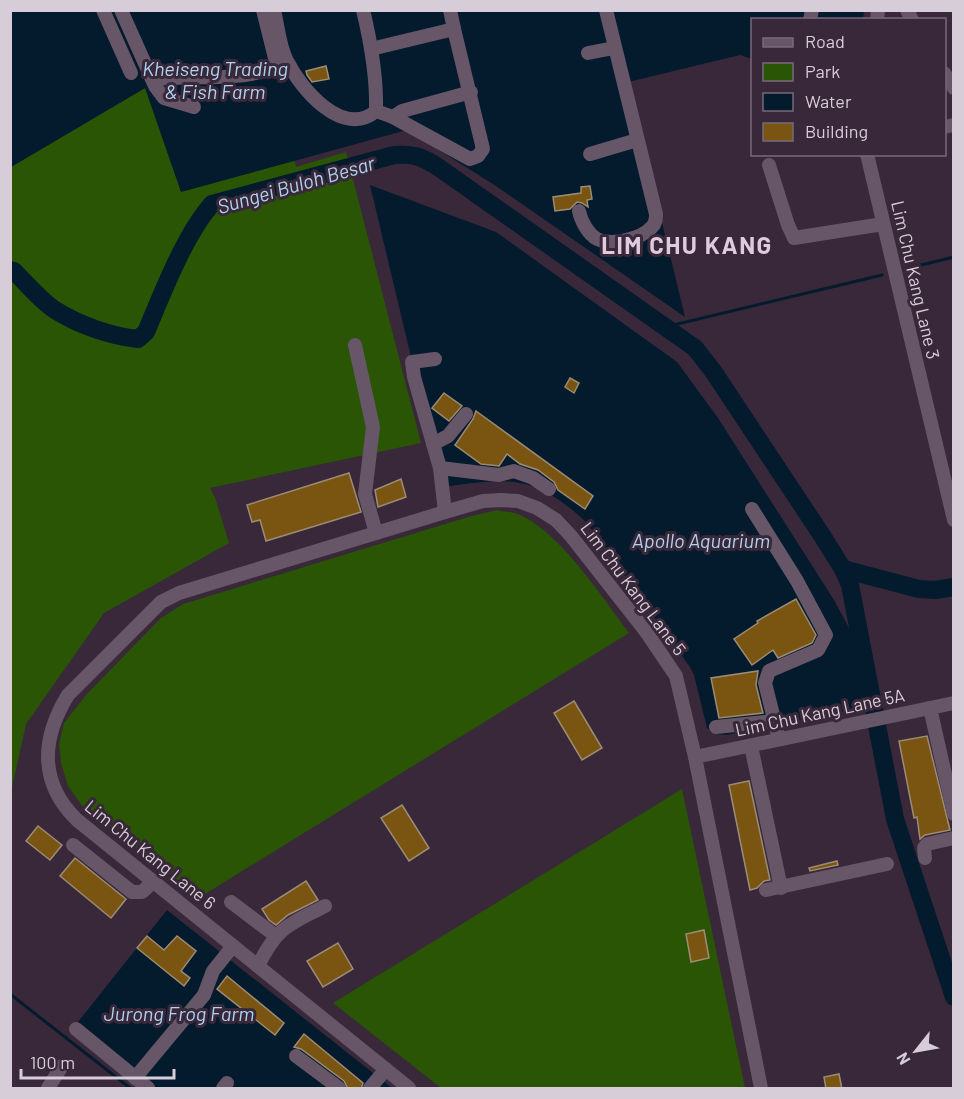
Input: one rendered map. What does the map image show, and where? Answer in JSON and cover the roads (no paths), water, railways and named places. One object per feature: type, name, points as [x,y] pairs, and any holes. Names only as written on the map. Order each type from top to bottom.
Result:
[{"type":"street","points":[[103,10],[131,73]]},
{"type":"street","points":[[121,10],[154,86],[164,98],[194,107]]},
{"type":"street","points":[[152,78],[212,77],[262,72],[274,68],[276,62],[263,10]]},
{"type":"street","points":[[274,10],[286,59],[314,99],[329,112],[349,119],[369,117],[376,111],[376,86],[363,10]]},
{"type":"street","points":[[376,111],[393,117],[470,159],[478,156],[483,149],[450,10]]},
{"type":"street","points":[[579,211],[591,233],[601,240],[622,240],[634,237],[651,228],[655,222],[656,214],[606,10]]},
{"type":"street","points":[[371,49],[454,29]]},
{"type":"street","points":[[588,53],[614,48]]},
{"type":"street","points":[[946,75],[954,88]]},
{"type":"street","points":[[393,117],[402,111],[471,92]]},
{"type":"street","points":[[590,154],[637,140]]},
{"type":"street","name":"Lim Chu Kang Lane 3","points":[[867,156],[954,520]]},
{"type":"street","points":[[769,165],[794,238],[883,224]]},
{"type":"street","points":[[355,345],[373,427],[365,494],[376,533]]},
{"type":"street","points":[[435,359],[412,362],[414,377],[440,468],[445,512]]},
{"type":"street","points":[[433,444],[448,436],[466,414]]},
{"type":"street","points":[[440,468],[499,475],[514,471],[533,478],[549,489]]},
{"type":"street","name":"Lim Chu Kang Lane 5","points":[[161,602],[179,593],[483,501],[518,501],[537,508],[556,520],[572,536],[648,633],[676,676],[695,757],[761,1089]]},
{"type":"street","points":[[752,509],[826,635],[818,650],[769,671],[765,683],[780,739]]},
{"type":"street","name":"Lim Chu Kang Lane 6","points":[[161,602],[68,695],[50,730],[48,746],[51,780],[67,810],[409,1089]]},
{"type":"street","name":"Lim Chu Kang Lane 5A","points":[[695,757],[954,703]]},
{"type":"street","points":[[930,708],[954,814]]},
{"type":"street","points":[[716,727],[775,721]]},
{"type":"street","points":[[751,746],[781,888]]},
{"type":"street","points":[[925,858],[924,848],[927,844],[954,837]]},
{"type":"street","points":[[73,845],[132,892],[142,892],[153,882]]},
{"type":"street","points":[[766,890],[887,864]]},
{"type":"street","points":[[231,902],[276,936]]},
{"type":"street","points":[[258,966],[269,944],[284,927],[325,906]]},
{"type":"street","points":[[135,1078],[204,995],[213,971],[233,946]]},
{"type":"street","points":[[76,1029],[148,1089]]},
{"type":"street","points":[[296,1056],[339,1089]]},
{"type":"street","points":[[48,1089],[62,1066]]},
{"type":"street","points":[[370,1089],[386,1069]]},
{"type":"water","name":"Kheiseng Trading & Fish Farm","points":[[10,11],[864,11],[863,18],[751,18],[751,59],[740,55],[628,82],[685,317],[496,186],[407,130],[181,192],[145,88],[11,167]]},
{"type":"water","name":"Apollo Aquarium","points":[[370,185],[496,232],[677,362],[718,418],[834,600],[855,639],[866,707],[726,735],[716,734],[707,728],[690,667],[587,523],[551,495],[520,483],[503,481],[442,487]]},
{"type":"water","name":"Jurong Frog Farm","points":[[167,910],[392,1088],[138,1088],[70,1032]]},
{"type":"waterway","points":[[10,270],[14,271],[44,302],[64,315],[84,325],[138,339],[146,332],[183,248],[212,204],[394,155],[412,155],[438,167],[695,348],[713,371],[823,537],[850,585],[895,819],[954,997]]},
{"type":"waterway","points":[[909,268],[954,257]]},
{"type":"waterway","points":[[665,327],[882,275]]},
{"type":"waterway","name":"Sungei Buloh Besar","points":[[843,569],[919,589],[935,590],[954,587]]},
{"type":"waterway","points":[[10,994],[130,1088]]},
{"type":"district","name":"LIM CHU KANG","points":[[687,246]]}]
